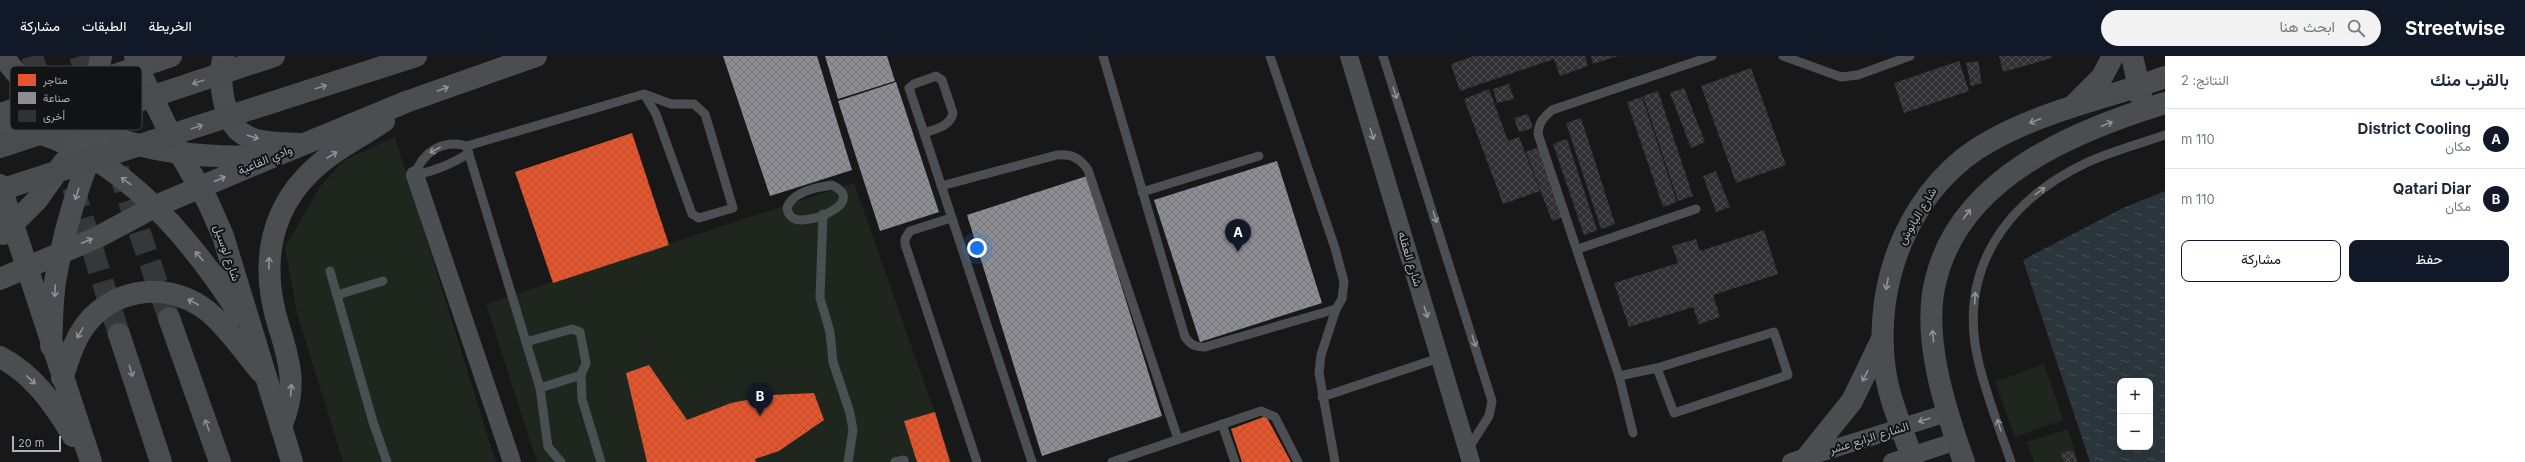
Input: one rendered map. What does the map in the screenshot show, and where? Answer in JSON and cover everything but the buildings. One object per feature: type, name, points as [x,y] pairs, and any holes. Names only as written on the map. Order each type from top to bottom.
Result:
[{"type":"highway","points":[[169,318],[220,462]]},
{"type":"highway","points":[[119,334],[161,462]]},
{"type":"main road","points":[[142,100],[274,56]]},
{"type":"main road","points":[[0,190],[416,56]]},
{"type":"main road","points":[[0,148],[54,130]]},
{"type":"street","points":[[3,56],[10,66]]},
{"type":"street","points":[[99,66],[101,56]]},
{"type":"street","points":[[136,62],[171,56]]},
{"type":"street","points":[[224,56],[221,70],[222,90],[225,105],[234,124],[243,134],[268,142],[302,145]]},
{"type":"street","name":"وادي القاعية","points":[[0,279],[98,237],[156,206],[274,156],[406,102],[536,56]]},
{"type":"street","name":"شارع العقله","points":[[1349,56],[1469,456]]},
{"type":"street","points":[[2071,107],[2102,77],[2113,56]]},
{"type":"street","points":[[2132,56],[2152,81]]},
{"type":"street","points":[[1964,462],[1947,413],[1936,359],[1933,306],[1935,280],[1943,255],[1955,232],[1969,212],[1987,193],[2015,170],[2071,139],[2156,106],[2148,56]]},
{"type":"street","name":"شارع لوسيل","points":[[142,75],[179,152],[200,188],[223,236],[292,462]]},
{"type":"street","name":"شارع البانوش","points":[[1906,460],[1901,428],[1887,384],[1882,340],[1887,284],[1899,246],[1932,189],[1967,155],[1991,140],[2071,107],[2152,81]]},
{"type":"street","points":[[281,427],[289,408],[291,374],[272,303],[269,259],[273,235],[280,216],[294,190],[324,160],[373,129],[406,102]]},
{"type":"street","points":[[0,114],[10,110]]},
{"type":"street","points":[[0,124],[10,127]]},
{"type":"street","points":[[23,130],[39,134],[82,152],[156,206],[206,264],[253,334]]},
{"type":"street","points":[[51,346],[55,284],[60,253],[82,152],[93,130]]},
{"type":"street","points":[[96,130],[136,144],[179,152],[212,156],[274,156]]},
{"type":"street","points":[[6,231],[82,152]]},
{"type":"street","points":[[415,175],[512,462]]},
{"type":"street","points":[[0,185],[6,231],[26,268],[89,462]]},
{"type":"street","points":[[62,378],[73,346],[92,317],[118,298],[144,292],[166,292],[184,297],[202,307],[266,378]]},
{"type":"street","points":[[1799,459],[1852,400],[1882,340]]},
{"type":"street","points":[[0,357],[30,378],[48,397],[89,462]]},
{"type":"street","name":"الشارع الرابع عشر","points":[[1799,459],[1947,413]]},
{"type":"street","points":[[1906,460],[1957,441]]},
{"type":"lane","points":[[1103,56],[1185,336],[1189,343],[1197,348],[1205,348],[1336,309]]},
{"type":"lane","points":[[1270,56],[1335,248],[1344,282],[1342,298],[1336,309],[1321,355],[1319,374],[1335,462]]},
{"type":"lane","points":[[1383,56],[1492,401],[1489,416],[1469,456]]},
{"type":"lane","points":[[1632,433],[1619,376],[1578,249],[1538,134],[1541,119],[1552,110],[1712,56]]},
{"type":"lane","points":[[1783,56],[1841,78],[1858,75],[1898,58],[1910,56]]},
{"type":"lane","points":[[924,133],[946,124],[952,118],[951,108],[940,77],[914,84],[909,88],[1032,462]]},
{"type":"lane","points":[[415,175],[434,172],[450,165],[468,149],[644,94],[671,104],[694,104],[700,107],[705,114],[733,208],[699,218],[692,214],[656,114],[644,94]]},
{"type":"lane","points":[[2011,462],[1979,364],[1976,346],[1976,291],[1979,273],[1989,250],[2002,228],[2018,209],[2057,179],[2106,155],[2165,135]]},
{"type":"lane","points":[[415,175],[422,158],[431,151],[453,144],[468,149]]},
{"type":"lane","points":[[468,149],[540,388],[544,410],[545,436],[548,446],[561,462]]},
{"type":"lane","points":[[941,186],[1057,155],[1066,154],[1083,162],[1088,170],[1178,439]]},
{"type":"lane","points":[[1142,192],[1259,156]]},
{"type":"lane","points":[[832,185],[841,192],[843,199],[841,206],[836,211],[823,214],[802,220],[794,219],[787,208],[793,198],[821,186],[832,185]]},
{"type":"lane","points":[[1578,249],[1696,209]]},
{"type":"lane","points":[[823,214],[820,298],[830,332],[833,362],[850,413],[853,430],[848,462]]},
{"type":"lane","points":[[951,218],[910,231],[905,239],[905,244],[977,462]]},
{"type":"lane","points":[[330,271],[373,422],[387,462]]},
{"type":"lane","points":[[337,296],[383,281]]},
{"type":"lane","points":[[526,342],[576,329],[580,332],[586,363],[581,375],[582,399],[601,462]]},
{"type":"lane","points":[[1619,376],[1657,368],[1774,332],[1788,375],[1674,413],[1657,368]]},
{"type":"lane","points":[[1322,397],[1439,358]]},
{"type":"lane","points":[[540,388],[581,375]]},
{"type":"lane","points":[[1112,462],[1256,412],[1271,413],[1279,422],[1298,462]]},
{"type":"lane","points":[[1222,424],[1235,462]]},
{"type":"lane","points":[[895,462],[904,460],[904,462]]},
{"type":"shaded area","points":[[395,137],[496,462],[343,462],[297,313],[285,247],[320,187],[343,161]]},
{"type":"shaded area","points":[[854,183],[952,462],[537,462],[486,304]]},
{"type":"shaded area","points":[[2044,364],[2063,420],[2015,437],[1995,382]]},
{"type":"shaded area","points":[[2068,429],[2078,462],[2034,462],[2027,442]]},
{"type":"water","points":[[2165,191],[2165,462],[2090,462],[2023,260],[2123,208]]},
{"type":"tunnel","points":[[32,56],[35,66]]},
{"type":"tunnel","points":[[80,56],[83,66]]},
{"type":"tunnel","points":[[118,169],[169,318]]},
{"type":"tunnel","points":[[73,187],[119,334]]},
{"type":"place","name":"District Cooling","points":[[1238,252]]},
{"type":"place","name":"Qatari Diar","points":[[760,416]]}]
